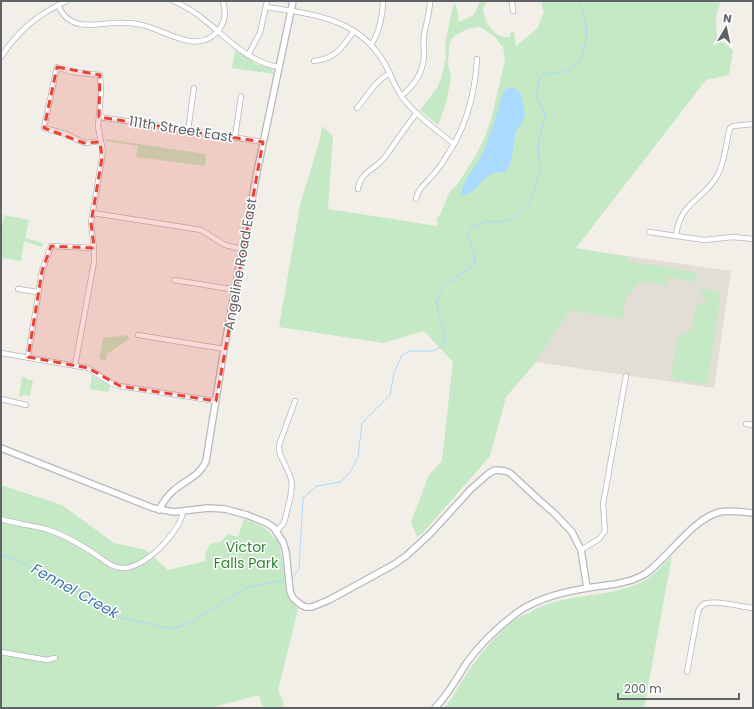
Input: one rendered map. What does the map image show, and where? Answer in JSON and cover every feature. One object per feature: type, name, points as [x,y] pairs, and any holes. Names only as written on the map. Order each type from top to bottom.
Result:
[{"type":"street","points":[[1,57],[23,29],[58,5],[67,1]]},
{"type":"street","points":[[173,1],[197,13],[232,44],[248,55],[259,61],[279,67]]},
{"type":"street","points":[[58,5],[60,11],[68,20],[86,25],[126,23],[151,28],[181,40],[198,42],[206,40],[218,31],[224,20],[225,14],[223,1]]},
{"type":"street","points":[[248,55],[260,33],[267,1]]},
{"type":"street","name":"Angeline Road East","points":[[159,510],[167,496],[196,474],[206,461],[242,249],[293,1]]},
{"type":"street","points":[[371,45],[377,33],[382,13],[383,1]]},
{"type":"street","points":[[401,96],[412,85],[422,68],[424,56],[424,33],[429,14],[430,1]]},
{"type":"street","points":[[512,1],[512,11]]},
{"type":"street","points":[[266,7],[328,19],[354,30],[371,45],[383,60],[401,96],[416,113],[454,144]]},
{"type":"street","points":[[314,61],[327,59],[337,53],[354,30]]},
{"type":"street","points":[[416,199],[420,188],[439,168],[454,144],[465,120],[472,97],[477,58]]},
{"type":"street","points":[[75,366],[94,262],[91,227],[103,151],[100,141],[99,117],[101,92],[100,75],[72,72],[57,68],[44,128],[66,134],[84,143],[100,141]]},
{"type":"street","points":[[357,108],[374,85],[390,73]]},
{"type":"street","points":[[188,130],[194,88]]},
{"type":"street","points":[[235,137],[241,96]]},
{"type":"street","points":[[358,189],[364,175],[383,159],[416,113]]},
{"type":"street","name":"111th Street East","points":[[99,117],[263,142]]},
{"type":"street","points":[[676,236],[678,226],[684,213],[693,201],[711,185],[720,171],[725,155],[730,128],[733,126],[753,124]]},
{"type":"street","points":[[93,213],[201,230],[225,245],[242,249]]},
{"type":"street","points":[[649,232],[704,240],[733,237],[753,239]]},
{"type":"street","points":[[28,357],[42,270],[51,246],[94,248]]},
{"type":"street","points":[[174,280],[236,290]]},
{"type":"street","points":[[18,289],[38,292]]},
{"type":"street","points":[[138,335],[224,350]]},
{"type":"street","points":[[1,353],[75,366],[93,371],[111,383],[120,386],[216,401]]},
{"type":"street","points":[[581,550],[599,539],[605,531],[603,504],[626,376]]},
{"type":"street","points":[[1,399],[26,405]]},
{"type":"street","points":[[276,532],[285,520],[292,484],[280,453],[279,445],[295,401]]},
{"type":"street","points":[[746,424],[753,425]]},
{"type":"street","points":[[1,448],[106,491],[159,510],[168,512],[208,508],[225,509],[263,521],[271,526],[283,542],[286,552],[291,593],[296,601],[301,605],[312,607],[329,600],[393,565],[406,556],[430,534],[484,477],[495,470],[501,470],[510,473],[555,513],[572,532],[581,550],[587,588]]},
{"type":"street","points":[[1,519],[48,530],[89,550],[111,565],[129,568],[142,563],[161,547],[179,524],[183,511]]},
{"type":"street","points":[[435,708],[451,689],[468,661],[489,636],[519,611],[546,598],[587,588],[619,584],[645,574],[698,524],[712,514],[730,511],[753,513]]},
{"type":"street","points":[[688,672],[698,612],[701,606],[714,603],[753,608]]},
{"type":"street","points":[[1,652],[47,660],[55,658]]},
{"type":"highlighted area","points":[[57,67],[100,75],[99,117],[263,142],[216,401],[120,386],[88,368],[28,357],[42,271],[51,246],[94,248],[91,223],[102,158],[100,142],[84,143],[44,128]]},
{"type":"shaded area","points":[[607,253],[731,271],[714,388],[536,362]]},
{"type":"green space","points":[[480,1],[486,1],[485,7],[483,7],[485,18],[490,28],[494,32],[504,37],[510,37],[511,31],[514,32],[516,46],[537,29],[544,12],[541,1],[721,1],[716,17],[717,38],[733,50],[729,75],[706,80],[576,248],[629,257],[626,261],[696,272],[695,282],[668,277],[666,285],[648,282],[638,283],[626,298],[622,319],[570,310],[536,362],[506,397],[490,456],[422,534],[417,537],[411,522],[429,475],[442,461],[453,362],[424,331],[383,343],[279,327],[300,205],[320,139],[322,126],[333,136],[328,209],[437,226],[438,221],[436,220],[441,213],[449,193],[457,185],[475,157],[491,120],[505,60],[503,47],[494,36],[480,27],[467,29],[452,39],[449,46],[448,64],[451,77],[446,104],[438,125],[420,110],[437,88],[441,79],[446,56],[445,45],[453,5],[456,4],[459,22],[474,15]]},
{"type":"green space","points":[[235,50],[256,64],[272,69],[274,74],[232,68]]},
{"type":"green space","points":[[105,139],[206,154],[205,166],[136,157],[138,146],[106,141]]},
{"type":"green space","points":[[4,215],[29,220],[25,238],[43,243],[42,247],[24,241],[21,261],[1,258],[1,234]]},
{"type":"green space","points":[[703,289],[721,293],[707,384],[673,379],[671,377],[678,338],[692,329],[696,306],[698,304],[705,304],[706,299],[701,298]]},
{"type":"green space","points":[[127,335],[129,339],[107,354],[106,360],[99,359],[103,338]]},
{"type":"green space","points":[[92,375],[110,386],[108,392],[90,389]]},
{"type":"green space","points":[[22,377],[27,378],[27,380],[33,380],[30,396],[23,395],[19,397]]},
{"type":"green space","name":"Victor Falls Park","points":[[1,485],[62,505],[114,543],[146,550],[168,570],[206,561],[205,554],[210,544],[220,542],[228,534],[238,537],[244,519],[265,528],[278,540],[286,588],[293,603],[298,609],[278,690],[284,704],[282,708],[263,708],[259,695],[210,708],[1,708]]},
{"type":"green space","points":[[672,556],[644,708],[444,708],[484,650],[498,634],[523,615],[544,605],[559,601],[634,586],[650,577]]},
{"type":"water","points":[[510,87],[515,88],[521,94],[525,115],[516,131],[510,165],[505,172],[490,175],[473,191],[462,195],[461,193],[470,173],[482,155],[494,124],[503,92]]},
{"type":"waterway","name":"Fennel Creek","points":[[292,578],[299,569],[303,498],[317,486],[340,482],[349,474],[358,457],[362,423],[390,395],[394,373],[402,355],[411,351],[433,351],[444,345],[445,337],[436,302],[445,285],[474,265],[475,256],[468,234],[470,228],[486,221],[498,222],[514,218],[528,205],[540,171],[538,145],[545,115],[536,95],[540,77],[544,74],[564,72],[579,63],[583,55],[587,32],[580,1]]},
{"type":"waterway","name":"Fennel Creek","points":[[1,554],[44,572],[83,593],[115,616],[167,628],[175,628],[190,623],[246,588],[283,580]]}]
